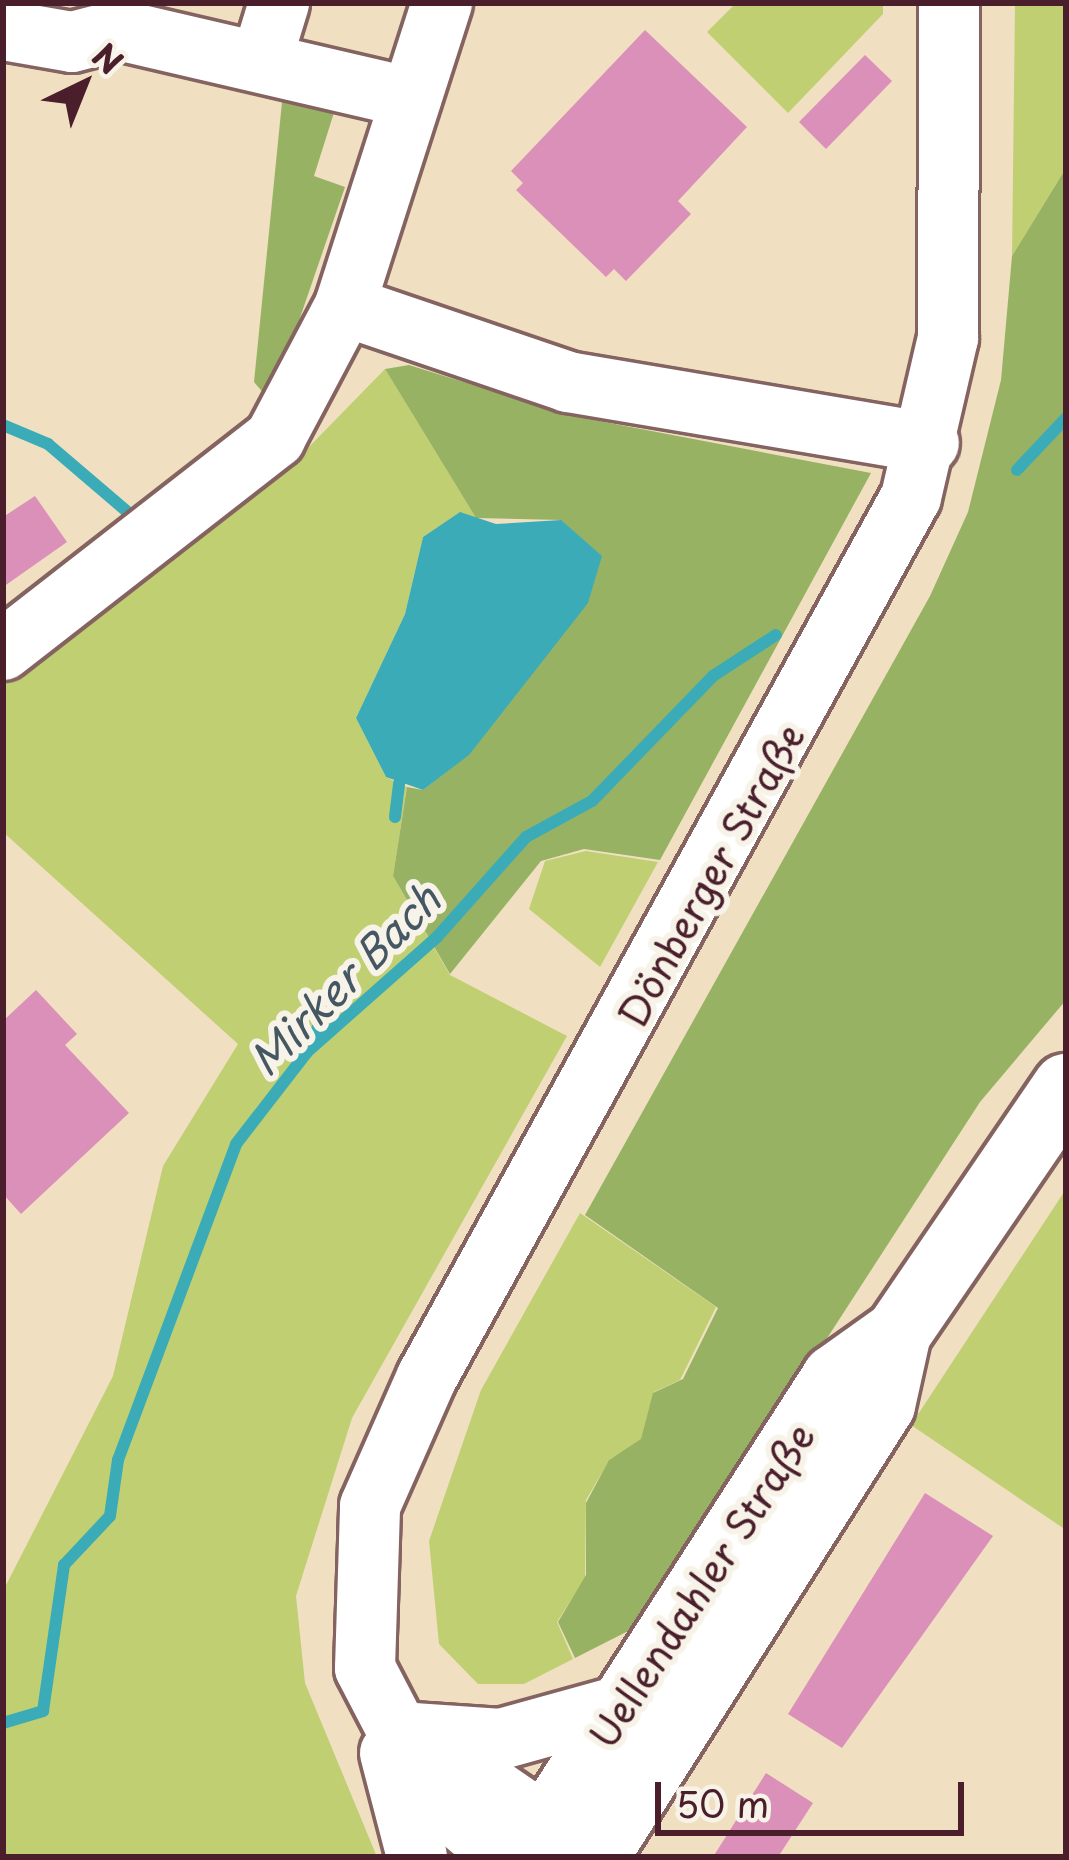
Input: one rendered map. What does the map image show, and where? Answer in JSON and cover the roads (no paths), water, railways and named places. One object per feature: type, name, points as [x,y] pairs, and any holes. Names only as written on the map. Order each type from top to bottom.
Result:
[{"type":"main road","name":"Uellendahler Straße","points":[[553,1851],[620,1706],[835,1378],[898,1333],[1066,1087]]},
{"type":"main road","name":"Uellendahler Straße","points":[[553,1851],[882,1405],[898,1333]]},
{"type":"street","points":[[261,62],[279,3]]},
{"type":"street","points":[[3,650],[275,438],[345,306],[442,3]]},
{"type":"street","name":"Dönberger Straße","points":[[417,1857],[398,1722],[365,1668],[361,1552],[397,1435],[877,573],[929,442],[953,265],[949,3]]},
{"type":"street","points":[[3,30],[73,42],[118,30],[411,98]]},
{"type":"street","points":[[345,306],[568,382],[929,442]]},
{"type":"street","points":[[398,1722],[501,1739],[620,1706]]},
{"type":"street","points":[[398,1722],[553,1851]]},
{"type":"water","points":[[460,512],[496,524],[561,520],[602,556],[588,603],[469,755],[423,790],[386,777],[356,718],[405,614],[423,537]]},
{"type":"waterway","name":"Mirker Bach","points":[[1017,470],[1066,418]]},
{"type":"waterway","points":[[3,425],[48,444],[138,521]]},
{"type":"waterway","name":"Mirker Bach","points":[[3,1723],[43,1711],[64,1565],[110,1516],[118,1460],[236,1144],[307,1052],[437,937],[526,837],[592,801],[713,676],[776,635]]},
{"type":"waterway","points":[[395,817],[399,783]]},
{"type":"waterway","points":[[307,1052],[323,1016]]}]
